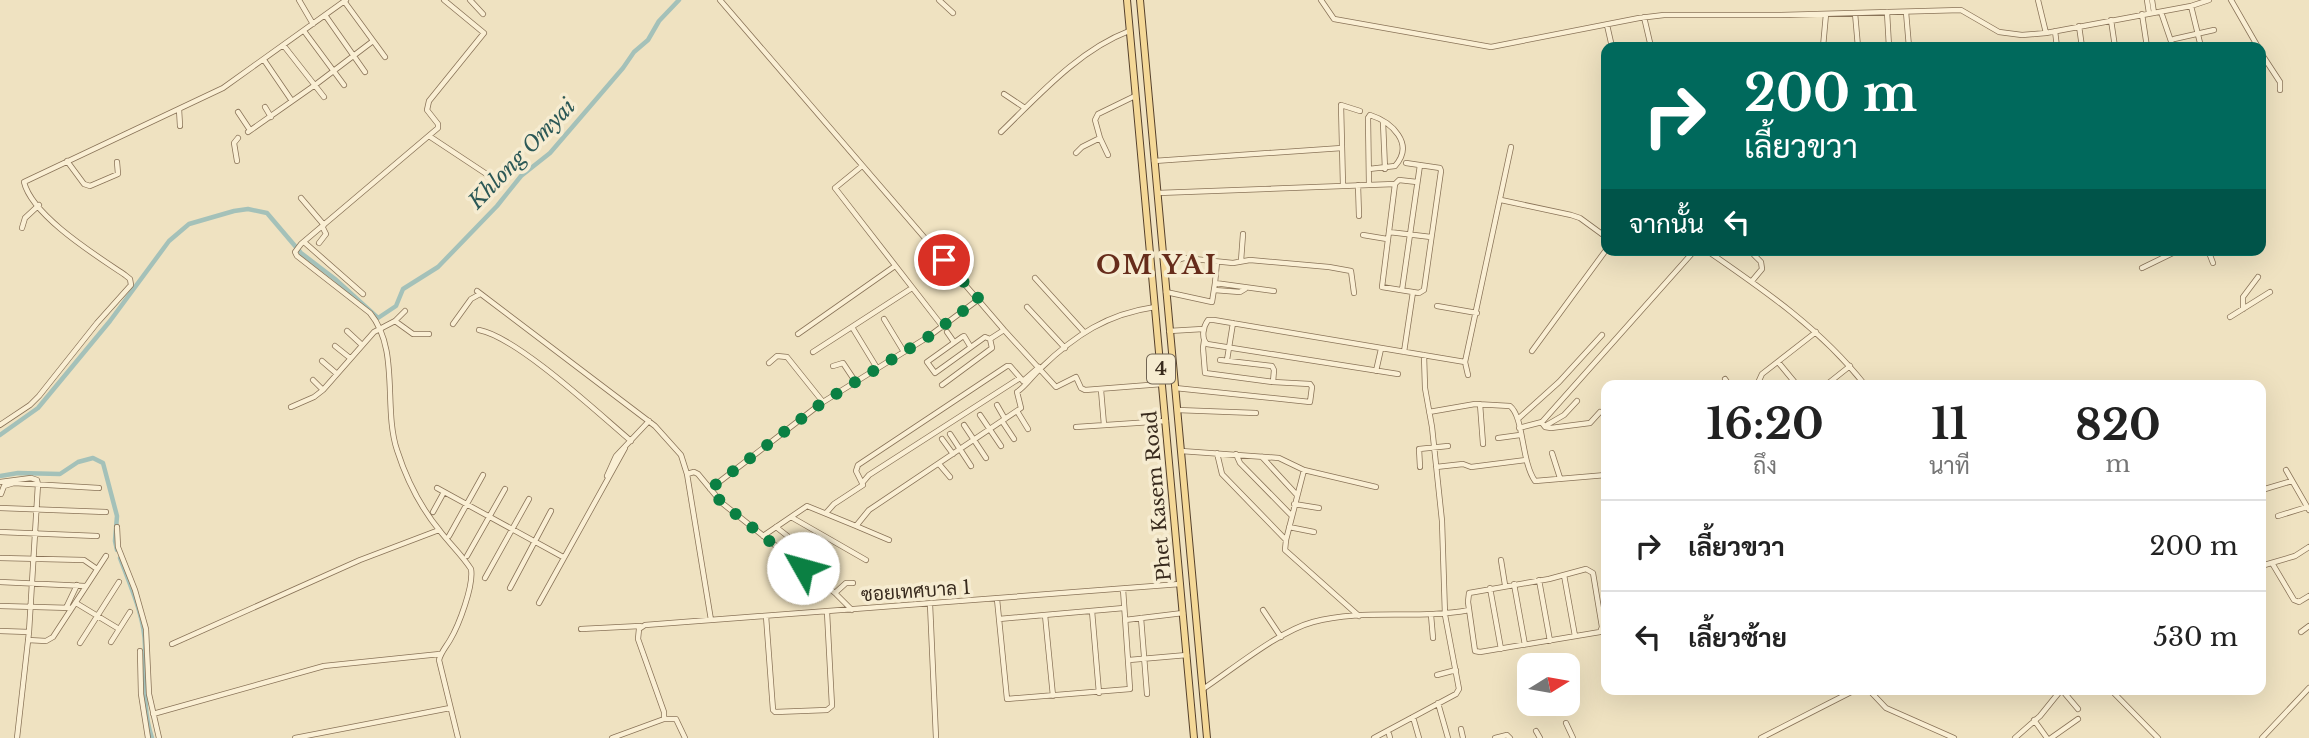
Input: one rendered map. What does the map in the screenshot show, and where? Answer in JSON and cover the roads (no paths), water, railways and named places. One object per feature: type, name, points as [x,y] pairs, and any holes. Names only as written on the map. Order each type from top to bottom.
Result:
[{"type":"main road","name":"Phet Kasem Road","points":[[1127,0],[1194,738]]},
{"type":"main road","name":"Phet Kasem Road","points":[[1140,0],[1207,738]]},
{"type":"street","points":[[299,0],[313,24]]},
{"type":"street","points":[[444,0],[484,33],[429,101],[427,110],[439,126],[296,248],[298,256],[370,313],[379,327],[389,372],[393,438],[402,464],[419,499],[439,530],[469,566],[472,577],[452,636],[440,654],[440,670],[458,738]]},
{"type":"street","points":[[470,0],[483,14]]},
{"type":"street","points":[[720,0],[1003,330],[1056,387],[1061,387],[1076,377],[1083,390],[1162,384]]},
{"type":"street","points":[[1321,0],[1334,19],[1483,47],[1673,14],[1961,10],[1998,32],[2022,35],[2161,12],[2209,0]]},
{"type":"street","points":[[2038,0],[2046,33]]},
{"type":"street","points":[[2149,0],[2152,13]]},
{"type":"street","points":[[2231,0],[2255,42]]},
{"type":"street","points":[[0,425],[39,396],[131,285],[130,279],[125,275],[61,230],[24,186],[24,182],[223,89],[345,1],[385,57]]},
{"type":"street","points":[[943,1],[953,13]]},
{"type":"street","points":[[2192,6],[2200,42]]},
{"type":"street","points":[[1887,12],[1889,42]]},
{"type":"street","points":[[1906,12],[1909,42]]},
{"type":"street","points":[[2161,12],[2170,42]]},
{"type":"street","points":[[1823,42],[1826,13]]},
{"type":"street","points":[[1855,13],[1858,42]]},
{"type":"street","points":[[325,15],[365,72]]},
{"type":"street","points":[[2142,15],[2146,42]]},
{"type":"street","points":[[1644,17],[1650,42]]},
{"type":"street","points":[[2110,20],[2114,42]]},
{"type":"street","points":[[1606,25],[1611,42]]},
{"type":"street","points":[[2079,26],[2081,42]]},
{"type":"street","points":[[1001,132],[1058,77],[1097,47],[1130,30]]},
{"type":"street","points":[[2174,39],[2214,30]]},
{"type":"street","points":[[304,31],[344,85]]},
{"type":"street","points":[[2055,31],[2056,42]]},
{"type":"street","points":[[238,112],[249,131],[373,41]]},
{"type":"street","points":[[284,46],[324,97]]},
{"type":"street","points":[[264,60],[292,101]]},
{"type":"street","points":[[2266,61],[2280,82],[2280,90]]},
{"type":"street","points":[[1004,94],[1025,108]]},
{"type":"street","points":[[1108,155],[1100,138],[1096,116],[1136,95]]},
{"type":"street","points":[[1343,186],[1341,105],[1360,111]]},
{"type":"street","points":[[265,107],[271,117]]},
{"type":"street","points":[[179,109],[180,126]]},
{"type":"street","points":[[1369,169],[1385,169],[1398,164],[1403,144],[1399,135],[1383,121],[1370,115],[1368,118],[1369,185]]},
{"type":"street","points":[[1383,121],[1385,169]]},
{"type":"street","points":[[429,136],[497,181]]},
{"type":"street","points":[[237,161],[234,144],[238,138]]},
{"type":"street","points":[[1078,151],[1100,138]]},
{"type":"street","points":[[1468,375],[1465,362],[1511,147]]},
{"type":"street","points":[[1154,161],[1342,148]]},
{"type":"street","points":[[67,161],[84,184],[90,186],[118,174],[117,162]]},
{"type":"street","points":[[1395,184],[1381,286],[1421,293],[1424,290],[1441,171],[1440,168],[1406,163]]},
{"type":"street","points":[[1402,290],[1420,165]]},
{"type":"street","points":[[862,166],[835,188],[943,327]]},
{"type":"street","points":[[1157,193],[1395,184],[1399,180],[1417,182]]},
{"type":"street","points":[[1358,185],[1359,216]]},
{"type":"street","points":[[301,198],[323,225],[326,234],[319,243]]},
{"type":"street","points":[[1500,200],[1571,215],[1580,218],[1601,233]]},
{"type":"street","points":[[22,228],[25,218],[39,205]]},
{"type":"street","points":[[1389,232],[1431,237]]},
{"type":"street","points":[[1241,261],[1243,234]]},
{"type":"street","points":[[1363,235],[1387,239]]},
{"type":"street","points":[[303,243],[363,294]]},
{"type":"street","points":[[1532,351],[1602,256]]},
{"type":"street","points":[[1543,424],[1690,256]]},
{"type":"street","points":[[1716,256],[1754,279],[1816,332],[1861,380]]},
{"type":"street","points":[[1754,279],[1763,267],[1755,256]]},
{"type":"street","points":[[2142,268],[2165,256]]},
{"type":"street","points":[[2210,256],[2213,263]]},
{"type":"street","points":[[1164,265],[1184,258],[1217,262],[1250,260],[1348,270],[1353,274],[1354,293]]},
{"type":"street","points":[[1166,292],[1212,302],[1217,262]]},
{"type":"street","points":[[798,334],[895,266]]},
{"type":"street","points":[[2243,309],[2243,297],[2258,277]]},
{"type":"street","points":[[1035,278],[1084,332]]},
{"type":"street","points":[[1215,283],[1274,291]]},
{"type":"street","points":[[813,352],[912,288]]},
{"type":"street","points":[[1214,290],[1240,292],[1245,289]]},
{"type":"street","points":[[1404,352],[1413,292]]},
{"type":"street","points":[[2230,317],[2270,292]]},
{"type":"street","points":[[453,324],[471,299],[479,293],[664,434],[681,455],[687,474],[711,620]]},
{"type":"street","points":[[710,489],[823,402],[943,327],[979,299]]},
{"type":"street","points":[[1437,306],[1477,313]]},
{"type":"street","points":[[1027,307],[1065,348]]},
{"type":"street","points":[[863,482],[856,467],[1007,366],[1023,381],[1084,332],[1120,314],[1155,307]]},
{"type":"street","points":[[291,407],[323,390],[379,327],[395,321],[405,311]]},
{"type":"street","points":[[884,319],[904,352]]},
{"type":"street","points":[[1175,388],[1310,402],[1310,384],[1205,373],[1203,329],[1210,320],[1465,362]]},
{"type":"street","points":[[395,321],[413,334],[429,334]]},
{"type":"street","points":[[1233,323],[1224,360],[1272,366],[1273,382]]},
{"type":"street","points":[[852,327],[877,368]]},
{"type":"street","points":[[1170,331],[1203,329]]},
{"type":"street","points":[[479,330],[491,334],[538,364],[631,441]]},
{"type":"street","points":[[990,340],[1003,330]]},
{"type":"street","points":[[347,331],[362,345]]},
{"type":"street","points":[[947,332],[954,342]]},
{"type":"street","points":[[1759,380],[1762,374],[1816,332]]},
{"type":"street","points":[[1519,418],[1559,382],[1602,335]]},
{"type":"street","points":[[942,385],[992,348],[990,340],[985,337],[933,373],[928,360],[964,336],[970,346]]},
{"type":"street","points":[[1205,341],[1207,344],[1398,374]]},
{"type":"street","points":[[335,346],[350,358]]},
{"type":"street","points":[[1376,371],[1381,348]]},
{"type":"street","points":[[1374,738],[1456,694],[1459,689],[1445,615],[1441,521],[1425,388],[1424,355]]},
{"type":"street","points":[[769,363],[777,356],[787,357],[823,402]]},
{"type":"street","points":[[323,361],[337,374]]},
{"type":"street","points":[[1778,362],[1793,380]]},
{"type":"street","points":[[833,366],[843,363],[855,381]]},
{"type":"street","points":[[1832,380],[1850,366]]},
{"type":"street","points":[[856,526],[869,510],[1017,411],[1022,406],[1017,394],[1040,368]]},
{"type":"street","points":[[826,513],[834,504],[862,486],[869,475],[1020,378]]},
{"type":"street","points":[[313,380],[323,390]]},
{"type":"street","points":[[1101,390],[1104,425]]},
{"type":"street","points":[[1498,438],[1564,415],[1577,401]]},
{"type":"street","points":[[1480,404],[1483,444]]},
{"type":"street","points":[[1429,412],[1480,404],[1510,406],[1519,418],[1526,460],[1535,481],[1601,475]]},
{"type":"street","points":[[997,405],[1014,439]]},
{"type":"street","points":[[1177,410],[1256,413]]},
{"type":"street","points":[[1017,411],[1028,429]]},
{"type":"street","points":[[1543,424],[1555,428],[1590,423],[1600,412]]},
{"type":"street","points":[[980,415],[1000,446]]},
{"type":"street","points":[[539,603],[625,448],[649,421]]},
{"type":"street","points":[[1076,427],[1166,421]]},
{"type":"street","points":[[964,425],[986,458]]},
{"type":"street","points":[[950,434],[971,466]]},
{"type":"street","points":[[942,439],[953,454]]},
{"type":"street","points":[[1420,467],[1419,449],[1448,446]]},
{"type":"street","points":[[1181,452],[1279,458],[1304,470],[1376,487]]},
{"type":"street","points":[[1217,453],[1222,474],[1286,540]]},
{"type":"street","points":[[1552,453],[1560,478]]},
{"type":"street","points":[[1236,454],[1240,463],[1292,516]]},
{"type":"street","points":[[1261,456],[1297,495]]},
{"type":"street","points":[[1436,467],[1463,464],[1471,467],[1526,460]]},
{"type":"street","points":[[939,464],[950,477]]},
{"type":"street","points":[[1304,470],[1285,548],[1360,616]]},
{"type":"street","points":[[2278,516],[2308,508],[2286,470]]},
{"type":"street","points":[[687,474],[698,474],[722,503],[835,593],[852,610]]},
{"type":"street","points":[[449,536],[483,475]]},
{"type":"street","points":[[0,482],[31,478],[37,480],[38,484],[29,632],[17,738]]},
{"type":"street","points":[[2266,489],[2292,481]]},
{"type":"street","points":[[1,494],[3,488],[15,483],[99,488]]},
{"type":"street","points":[[438,488],[564,558]]},
{"type":"street","points":[[467,556],[505,489]]},
{"type":"street","points":[[433,512],[444,492]]},
{"type":"street","points":[[485,578],[529,499]]},
{"type":"street","points":[[1294,504],[1319,508]]},
{"type":"street","points":[[763,537],[807,506],[889,540]]},
{"type":"street","points":[[0,508],[106,512]]},
{"type":"street","points":[[510,588],[551,511]]},
{"type":"street","points":[[791,517],[866,560]]},
{"type":"street","points":[[117,527],[118,547],[135,590],[146,629],[149,694],[159,738]]},
{"type":"street","points":[[776,527],[813,556]]},
{"type":"street","points":[[1289,527],[1314,532]]},
{"type":"street","points":[[173,644],[360,560],[439,530]]},
{"type":"street","points":[[0,532],[97,536]]},
{"type":"street","points":[[2266,565],[2295,556],[2309,547]]},
{"type":"street","points":[[28,640],[50,640],[106,556]]},
{"type":"street","points":[[0,558],[84,560],[97,569]]},
{"type":"street","points":[[1502,560],[1505,586]]},
{"type":"street","points":[[2272,563],[2294,600],[2299,602],[2309,596]]},
{"type":"street","points":[[825,586],[834,574],[826,565]]},
{"type":"street","points":[[1601,624],[1593,573],[1586,569],[1469,593],[1475,651],[1478,653],[1601,630]]},
{"type":"street","points":[[1564,575],[1575,637]]},
{"type":"street","points":[[1539,580],[1550,641]]},
{"type":"street","points":[[0,582],[85,586]]},
{"type":"street","points":[[80,643],[119,582]]},
{"type":"street","points":[[835,593],[846,583],[853,583]]},
{"type":"street","name":"ซอยเทศบาล 1","points":[[581,629],[1181,584]]},
{"type":"street","points":[[1514,584],[1525,645]]},
{"type":"street","points":[[66,608],[77,585]]},
{"type":"street","points":[[1490,588],[1501,649]]},
{"type":"street","points":[[997,599],[1007,699],[1099,693],[1130,689],[1123,589]]},
{"type":"street","points":[[930,604],[936,738]]},
{"type":"street","points":[[0,606],[74,606],[119,629]]},
{"type":"street","points":[[999,619],[1124,608]]},
{"type":"street","points":[[1263,610],[1281,637]]},
{"type":"street","points":[[1202,690],[1281,637],[1311,622],[1360,616],[1445,615],[1469,610]]},
{"type":"street","points":[[1092,611],[1099,693]]},
{"type":"street","points":[[111,642],[130,612]]},
{"type":"street","points":[[766,616],[774,712],[827,709],[832,706],[827,612]]},
{"type":"street","points":[[1125,620],[1184,613]]},
{"type":"street","points":[[1045,615],[1053,696]]},
{"type":"street","points":[[1431,615],[1433,638]]},
{"type":"street","points":[[1141,618],[1147,694]]},
{"type":"street","points":[[640,626],[638,639],[664,712],[664,719]]},
{"type":"street","points":[[2301,632],[2309,626]]},
{"type":"street","points":[[0,631],[29,632]]},
{"type":"street","points":[[141,651],[141,694],[148,738]]},
{"type":"street","points":[[153,714],[324,666],[440,654]]},
{"type":"street","points":[[1129,660],[1187,655]]},
{"type":"street","points":[[1437,675],[1456,670]]},
{"type":"street","points":[[2262,738],[2309,688]]},
{"type":"street","points":[[1761,738],[1845,695]]},
{"type":"street","points":[[1874,695],[1886,708],[1954,738]]},
{"type":"street","points":[[2015,738],[2057,695]]},
{"type":"street","points":[[2066,695],[2078,709]]},
{"type":"street","points":[[2116,695],[2158,738]]},
{"type":"street","points":[[1438,703],[1448,738]]},
{"type":"street","points":[[295,738],[450,708]]},
{"type":"street","points":[[1413,717],[1419,738]]},
{"type":"street","points":[[612,738],[664,719],[676,719],[685,738]]},
{"type":"street","points":[[2034,720],[2049,738],[2078,719]]},
{"type":"street","points":[[1566,723],[1573,738]]},
{"type":"street","points":[[1461,729],[1462,738]]},
{"type":"street","points":[[1536,731],[1540,738]]},
{"type":"street","points":[[1496,738],[1507,735],[1510,738]]},
{"type":"waterway","name":"Khlong Omyai","points":[[0,435],[38,408],[110,321],[169,241],[189,224],[248,209],[267,213],[301,253],[378,318],[396,306],[403,289],[438,267],[497,206],[521,176],[550,153],[679,0]]},
{"type":"waterway","points":[[0,476],[18,473],[60,474],[78,462],[93,458],[103,463],[117,516],[117,550]]},
{"type":"waterway","points":[[120,558],[143,624],[146,704],[152,738]]},
{"type":"district","name":"OM YAI","points":[[1157,265]]}]
